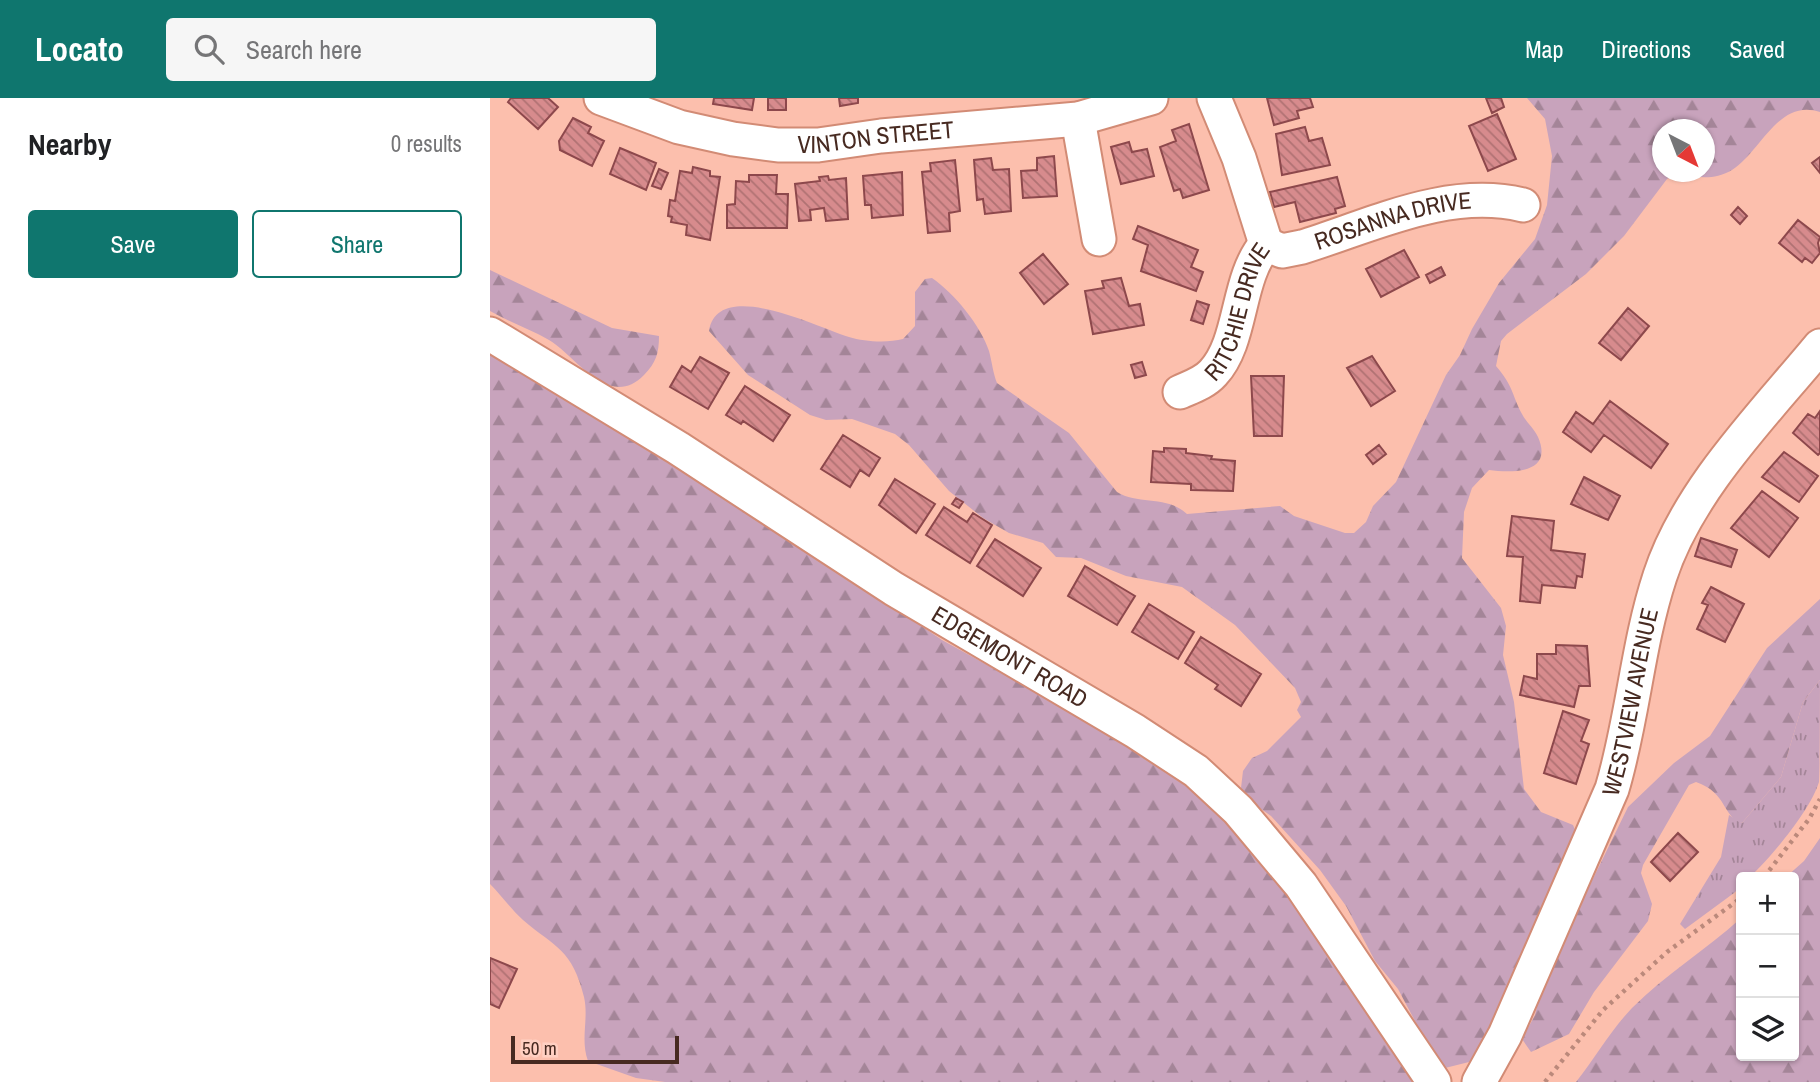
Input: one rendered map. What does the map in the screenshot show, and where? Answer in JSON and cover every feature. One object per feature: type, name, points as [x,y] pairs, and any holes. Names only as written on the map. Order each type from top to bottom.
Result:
[{"type":"street","name":"VINTON STREET","points":[[601,98],[680,127],[733,139],[778,145],[818,145],[881,136],[1078,119],[1151,98]]},
{"type":"street","name":"RITCHIE DRIVE","points":[[1180,392],[1214,373],[1231,335],[1254,261],[1266,244],[1239,158],[1214,98]]},
{"type":"street","points":[[1078,119],[1099,239]]},
{"type":"street","name":"ROSANNA DRIVE","points":[[1266,244],[1282,251],[1302,247],[1421,209],[1468,199],[1490,199],[1523,205]]},
{"type":"street","name":"EDGEMONT ROAD","points":[[490,334],[658,435],[894,589],[1135,731],[1196,771],[1238,810],[1301,885],[1434,1082]]},
{"type":"street","name":"WESTVIEW AVENUE","points":[[1479,1082],[1505,1035],[1612,789],[1621,757],[1642,641],[1670,549],[1704,489],[1820,346]]},
{"type":"path","points":[[1768,872],[1795,840],[1820,799]]},
{"type":"path","points":[[1545,1082],[1603,1010],[1667,952],[1736,902]]},
{"type":"green space","points":[[1527,98],[1820,98],[1820,112],[1805,110],[1781,119],[1742,162],[1732,170],[1715,176],[1715,119],[1652,119],[1652,182],[1665,182],[1624,236],[1586,274],[1501,341],[1496,366],[1538,437],[1540,458],[1536,464],[1519,471],[1489,470],[1472,488],[1464,512],[1462,558],[1501,608],[1506,626],[1503,655],[1514,702],[1524,789],[1541,812],[1573,825],[1578,837],[1557,874],[1535,934],[1487,1039],[1469,1062],[1445,1068],[1433,1055],[1398,989],[1375,961],[1346,906],[1320,870],[1271,816],[1250,801],[1241,788],[1243,771],[1252,758],[1267,751],[1301,717],[1297,710],[1301,702],[1295,688],[1235,625],[1182,587],[1126,576],[1081,558],[1056,557],[1043,543],[1009,533],[983,518],[949,491],[909,445],[895,434],[852,419],[826,420],[810,415],[748,375],[709,331],[716,315],[731,308],[750,307],[795,317],[855,339],[903,339],[915,326],[915,292],[925,279],[932,278],[958,301],[980,331],[989,351],[997,383],[1069,433],[1117,492],[1134,498],[1171,504],[1187,514],[1280,506],[1294,516],[1345,533],[1354,533],[1366,522],[1373,506],[1396,482],[1446,375],[1460,355],[1472,329],[1499,283],[1535,239],[1547,205],[1552,156],[1545,119]]},
{"type":"green space","points":[[490,270],[612,328],[659,336],[654,362],[644,375],[631,384],[618,387],[606,384],[549,340],[490,311]]},
{"type":"green space","points":[[490,350],[760,516],[942,640],[1146,753],[1190,783],[1219,811],[1308,915],[1419,1082],[665,1082],[636,1078],[588,1061],[584,997],[574,969],[561,951],[523,920],[490,884]]},
{"type":"green space","points":[[1820,599],[1820,680],[1803,702],[1781,777],[1742,823],[1731,816],[1714,792],[1696,782],[1689,785],[1643,865],[1641,873],[1652,904],[1648,921],[1594,992],[1569,1034],[1531,1052],[1522,1039],[1535,1015],[1543,981],[1628,807],[1674,763],[1710,736],[1767,648]]},
{"type":"green space","points":[[1820,680],[1819,782],[1808,806],[1755,872],[1736,872],[1734,893],[1685,929],[1680,924],[1721,857],[1729,815],[1742,823],[1781,777],[1803,702]]},
{"type":"green space","points":[[1820,838],[1820,1082],[1576,1082],[1632,1008],[1736,922],[1736,1061],[1799,1061],[1799,872],[1792,872],[1804,861]]},
{"type":"building","points":[[511,98],[548,98],[558,107],[538,129],[508,102]]},
{"type":"building","points":[[714,98],[754,98],[752,110],[713,104]]},
{"type":"building","points":[[768,98],[786,98],[786,110],[768,110]]},
{"type":"building","points":[[839,98],[858,98],[858,103],[840,106]]},
{"type":"building","points":[[1267,98],[1310,98],[1313,107],[1297,111],[1299,118],[1274,125]]},
{"type":"building","points":[[1486,98],[1501,98],[1504,107],[1492,113]]},
{"type":"building","points":[[1497,114],[1516,159],[1488,171],[1469,126]]},
{"type":"building","points":[[573,118],[591,127],[588,133],[604,141],[592,166],[560,150],[559,141]]},
{"type":"building","points":[[1189,124],[1209,190],[1183,198],[1180,189],[1174,191],[1160,147],[1176,141],[1172,130]]},
{"type":"building","points":[[1305,127],[1309,141],[1322,138],[1330,165],[1282,175],[1276,134]]},
{"type":"building","points":[[1129,142],[1132,152],[1147,149],[1154,176],[1121,184],[1111,147]]},
{"type":"building","points":[[620,148],[656,163],[646,190],[610,174]]},
{"type":"building","points":[[1054,156],[1057,196],[1023,198],[1021,171],[1037,170],[1037,158]]},
{"type":"building","points":[[1820,157],[1820,173],[1812,163]]},
{"type":"building","points":[[991,158],[993,170],[1009,169],[1011,211],[985,214],[983,199],[977,200],[974,160]]},
{"type":"building","points":[[955,160],[960,211],[949,213],[950,231],[928,233],[922,172],[931,171],[930,163]]},
{"type":"building","points":[[693,167],[710,171],[710,176],[720,177],[710,240],[686,235],[687,225],[671,222],[672,217],[668,216],[670,200],[675,201],[680,171],[692,173]]},
{"type":"building","points":[[659,169],[668,173],[661,189],[652,186]]},
{"type":"building","points":[[902,172],[903,215],[872,218],[871,205],[865,205],[863,176]]},
{"type":"building","points":[[749,175],[777,175],[776,194],[788,194],[787,228],[727,228],[727,205],[735,204],[736,181],[749,182]]},
{"type":"building","points":[[828,176],[829,180],[846,178],[848,219],[826,221],[824,208],[810,210],[811,220],[799,221],[795,184],[820,181],[819,177]]},
{"type":"building","points":[[1337,177],[1345,206],[1335,209],[1336,213],[1300,222],[1295,202],[1274,207],[1270,192]]},
{"type":"building","points":[[1738,207],[1747,216],[1740,224],[1731,215]]},
{"type":"building","points":[[1798,220],[1820,237],[1820,253],[1812,263],[1805,258],[1802,262],[1779,243]]},
{"type":"building","points":[[1138,226],[1198,250],[1191,267],[1203,272],[1196,291],[1141,271],[1148,245],[1133,239]]},
{"type":"building","points":[[1404,250],[1419,277],[1381,297],[1366,269]]},
{"type":"building","points":[[1043,254],[1068,284],[1044,304],[1020,273]]},
{"type":"building","points":[[1441,267],[1445,275],[1430,283],[1426,275]]},
{"type":"building","points":[[1121,278],[1129,306],[1140,304],[1144,325],[1093,334],[1085,291],[1104,288],[1102,281]]},
{"type":"building","points":[[1197,301],[1209,305],[1203,324],[1191,320]]},
{"type":"building","points":[[1628,308],[1649,326],[1621,360],[1599,343]]},
{"type":"building","points":[[1372,356],[1395,391],[1371,406],[1347,368]]},
{"type":"building","points":[[700,357],[729,373],[708,409],[670,387],[682,366],[691,372]]},
{"type":"building","points":[[1142,362],[1146,375],[1135,378],[1131,365]]},
{"type":"building","points":[[1251,376],[1284,376],[1282,436],[1254,436]]},
{"type":"building","points":[[745,386],[790,415],[773,441],[743,421],[741,424],[726,415]]},
{"type":"building","points":[[1610,401],[1668,444],[1651,468],[1604,435],[1591,452],[1563,432],[1576,412],[1593,424]]},
{"type":"building","points":[[1820,411],[1818,455],[1793,433],[1808,414],[1815,418]]},
{"type":"building","points":[[843,435],[880,458],[869,476],[860,470],[850,487],[821,469]]},
{"type":"building","points":[[1379,445],[1386,454],[1373,464],[1366,455]]},
{"type":"building","points":[[1164,448],[1186,449],[1186,453],[1235,461],[1233,491],[1191,490],[1191,484],[1151,482],[1153,451],[1164,452]]},
{"type":"building","points":[[1784,452],[1818,476],[1799,502],[1762,477]]},
{"type":"building","points":[[1584,477],[1620,496],[1608,520],[1571,504]]},
{"type":"building","points":[[895,479],[935,504],[916,533],[879,505]]},
{"type":"building","points":[[1762,491],[1798,518],[1769,557],[1731,528]]},
{"type":"building","points":[[956,498],[963,502],[959,508],[952,504]]},
{"type":"building","points":[[944,507],[967,522],[973,513],[992,525],[970,563],[926,535]]},
{"type":"building","points":[[1512,516],[1554,521],[1551,550],[1585,554],[1582,577],[1577,576],[1575,588],[1542,585],[1540,603],[1520,601],[1523,557],[1507,556]]},
{"type":"building","points":[[1701,538],[1737,550],[1731,567],[1695,556]]},
{"type":"building","points":[[995,539],[1041,568],[1023,596],[977,566]]},
{"type":"building","points":[[1085,566],[1135,596],[1117,625],[1068,596]]},
{"type":"building","points":[[1711,587],[1744,604],[1725,642],[1697,629],[1708,605],[1702,603]]},
{"type":"building","points":[[1149,604],[1194,632],[1178,659],[1132,632]]},
{"type":"building","points":[[1201,637],[1261,674],[1241,706],[1215,689],[1218,685],[1185,663]]},
{"type":"building","points":[[1556,645],[1587,646],[1590,686],[1579,686],[1574,707],[1520,695],[1524,676],[1537,679],[1537,654],[1556,654]]},
{"type":"building","points":[[1563,711],[1589,720],[1581,741],[1589,744],[1576,784],[1544,773]]},
{"type":"building","points":[[1678,833],[1698,852],[1670,881],[1651,862]]},
{"type":"building","points":[[490,958],[517,969],[499,1008],[490,1004]]}]
